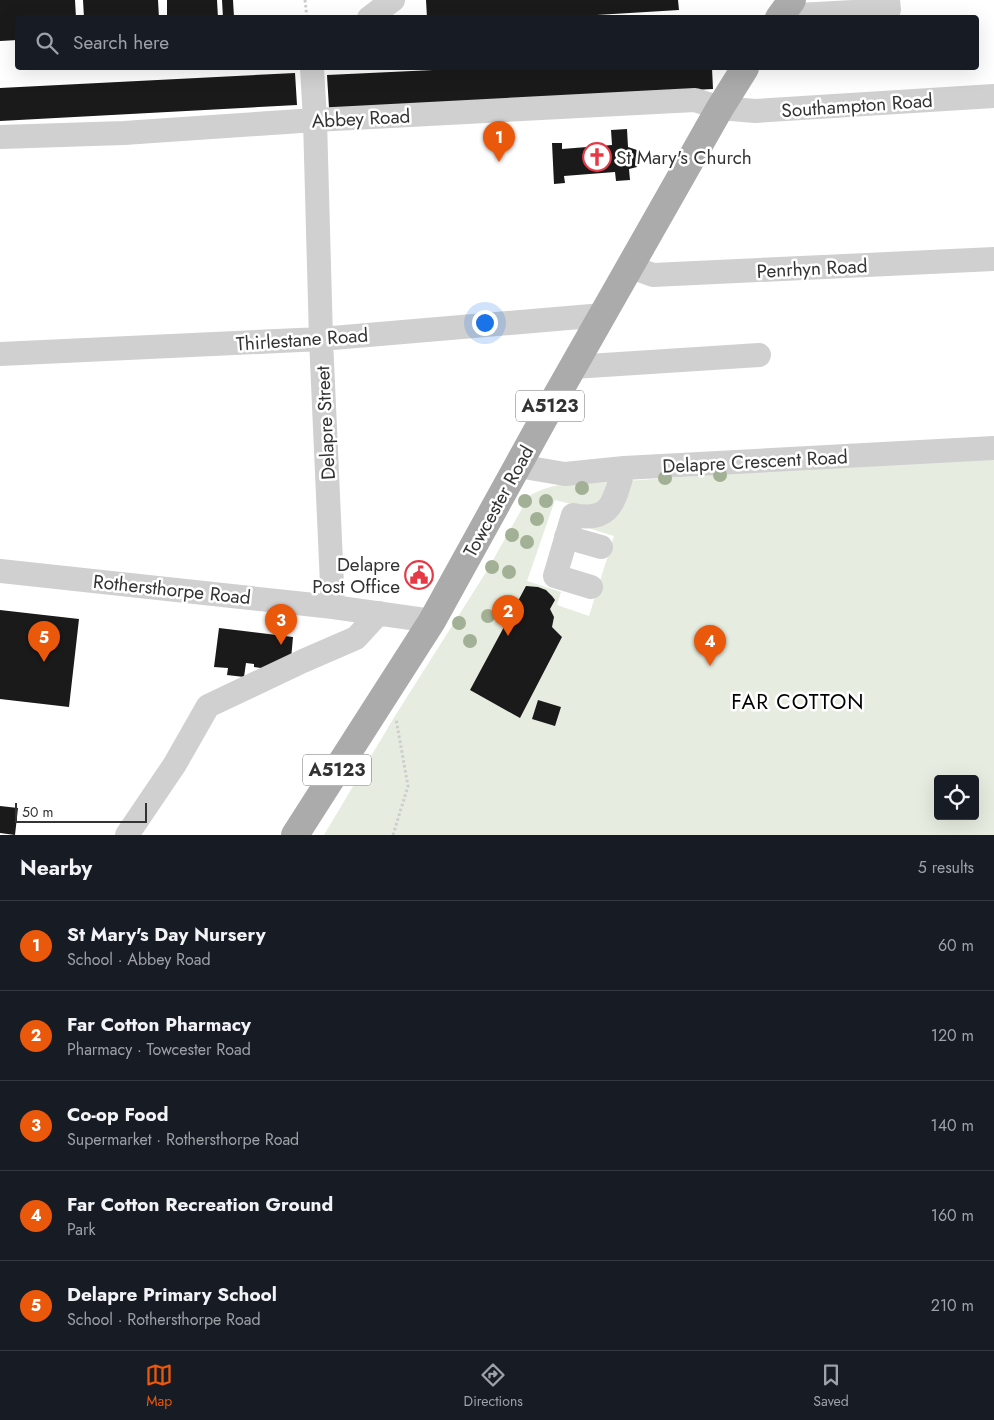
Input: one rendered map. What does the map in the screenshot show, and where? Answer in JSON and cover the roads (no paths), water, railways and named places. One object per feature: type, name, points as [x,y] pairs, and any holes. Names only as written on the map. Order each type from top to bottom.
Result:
[{"type":"main road","name":"Towcester Road","points":[[295,835],[432,622],[573,367],[720,108],[744,70]]},
{"type":"main road","name":"Towcester Road","points":[[720,108],[754,70]]},
{"type":"street","points":[[373,15],[393,0]]},
{"type":"street","points":[[795,10],[889,10],[888,0]]},
{"type":"street","name":"Delapre Street","points":[[312,70],[316,120],[321,339],[333,607]]},
{"type":"street","name":"Southampton Road","points":[[720,108],[755,111],[994,96]]},
{"type":"street","name":"Abbey Road","points":[[0,137],[124,133],[316,120],[696,100],[720,108]]},
{"type":"street","name":"Penrhyn Road","points":[[631,267],[653,275],[994,259]]},
{"type":"street","name":"Thirlestane Road","points":[[0,354],[321,339],[603,315]]},
{"type":"street","points":[[573,367],[759,355]]},
{"type":"street","name":"Delapre Crescent Road","points":[[518,466],[565,474],[624,468],[994,448]]},
{"type":"street","points":[[591,587],[555,576],[573,515],[586,517],[599,515],[612,505],[624,468]]},
{"type":"street","points":[[566,537],[601,547]]},
{"type":"street","name":"Rothersthorpe Road","points":[[0,571],[333,607],[432,622]]},
{"type":"street","points":[[127,835],[175,764],[208,706],[356,638],[379,613]]},
{"type":"place","name":"St Mary's Church","points":[[597,157]]},
{"type":"place","name":"St Mary's Day Nursery","points":[[499,162]]},
{"type":"place","name":"Delapre Post Office","points":[[419,575]]},
{"type":"place","name":"Far Cotton Pharmacy","points":[[508,636]]},
{"type":"place","name":"Co-op Food","points":[[281,645]]},
{"type":"place","name":"Delapre Primary School","points":[[44,662]]},
{"type":"place","name":"Far Cotton Recreation Ground","points":[[710,666]]},
{"type":"district","name":"FAR COTTON","points":[[798,702]]}]
